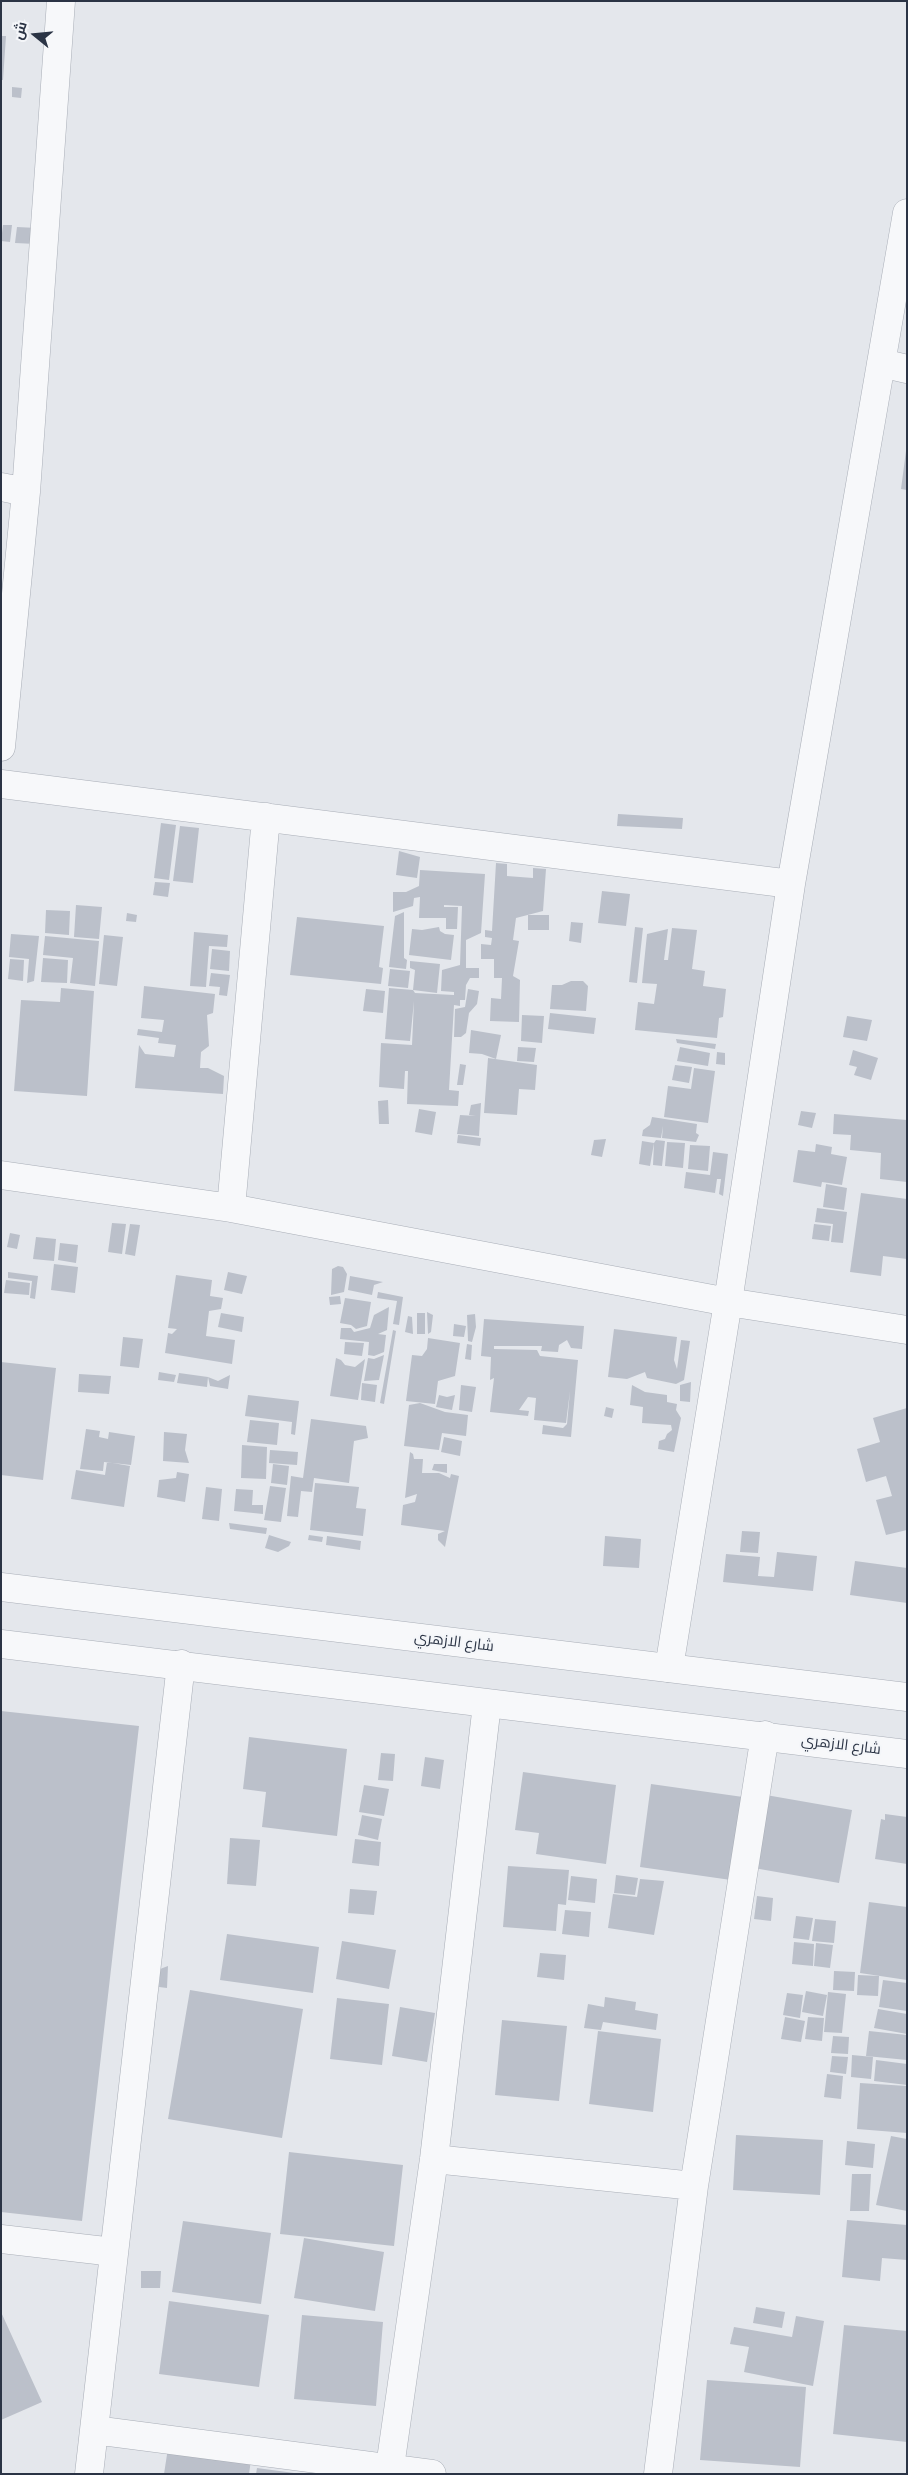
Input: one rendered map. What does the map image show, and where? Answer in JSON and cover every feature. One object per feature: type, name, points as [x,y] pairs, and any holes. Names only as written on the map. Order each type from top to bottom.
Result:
[{"type":"street","points":[[1,747],[14,490],[61,1]]},
{"type":"street","points":[[669,1668],[728,1302],[791,884],[907,213]]},
{"type":"street","points":[[881,363],[907,369]]},
{"type":"street","points":[[1,784],[791,884]]},
{"type":"street","points":[[231,1208],[266,817]]},
{"type":"street","points":[[1,1175],[231,1208],[728,1302],[907,1330]]},
{"type":"street","name":"شارع الازهري","points":[[1,1587],[907,1698]]},
{"type":"street","name":"شارع الازهري","points":[[1,1644],[181,1664],[487,1704],[765,1735],[907,1754]]},
{"type":"street","points":[[89,2474],[181,1664]]},
{"type":"street","points":[[389,2471],[434,2159],[487,1704]]},
{"type":"street","points":[[658,2474],[694,2186],[765,1735]]},
{"type":"street","points":[[434,2159],[694,2186]]},
{"type":"street","points":[[1,2239],[114,2252]]},
{"type":"street","points":[[94,2430],[389,2471],[432,2474]]},
{"type":"building","points":[[1,36],[6,36],[3,80],[1,80]]},
{"type":"building","points":[[12,87],[22,88],[21,98],[12,97]]},
{"type":"building","points":[[3,225],[12,225],[10,242],[1,241]]},
{"type":"building","points":[[17,227],[37,228],[36,244],[15,243]]},
{"type":"building","points":[[907,451],[907,490],[901,489]]},
{"type":"building","points":[[618,814],[683,818],[682,829],[617,826]]},
{"type":"building","points":[[161,823],[176,825],[169,880],[154,878]]},
{"type":"building","points":[[180,826],[199,828],[193,883],[173,881]]},
{"type":"building","points":[[399,851],[420,857],[417,878],[396,875]]},
{"type":"building","points":[[496,863],[507,864],[507,876],[533,878],[533,868],[546,869],[543,911],[516,918],[513,940],[519,941],[513,976],[520,980],[519,1022],[490,1021],[491,998],[501,999],[502,978],[494,978],[494,959],[481,959],[481,944],[491,945],[492,938],[485,937],[485,930],[492,931]]},
{"type":"building","points":[[420,870],[485,874],[481,933],[466,940],[466,968],[479,968],[479,978],[470,978],[466,985],[465,1000],[460,1000],[460,1006],[454,1005],[449,1090],[459,1091],[458,1106],[407,1104],[408,1071],[405,1071],[404,1089],[379,1087],[381,1043],[412,1045],[414,1001],[410,1041],[385,1039],[389,988],[413,990],[415,993],[454,995],[454,992],[441,991],[442,970],[460,965],[462,906],[444,905],[444,907],[458,907],[457,929],[446,929],[446,918],[419,918],[420,897],[414,898],[413,906],[393,912],[393,892],[406,892],[419,886]]},
{"type":"building","points":[[155,882],[170,883],[168,897],[153,895]]},
{"type":"building","points":[[602,891],[630,894],[626,926],[598,923]]},
{"type":"building","points":[[76,905],[102,907],[99,939],[74,937]]},
{"type":"building","points":[[46,910],[70,911],[69,935],[45,933]]},
{"type":"building","points":[[404,912],[404,958],[407,960],[406,969],[389,967],[395,916]]},
{"type":"building","points":[[127,913],[137,915],[136,922],[126,921]]},
{"type":"building","points":[[528,915],[549,915],[549,930],[528,930]]},
{"type":"building","points":[[297,917],[384,926],[379,967],[383,968],[381,984],[290,975]]},
{"type":"building","points":[[571,922],[583,923],[581,943],[569,941]]},
{"type":"building","points":[[439,927],[440,931],[445,934],[454,935],[451,960],[409,955],[412,929],[422,930]]},
{"type":"building","points":[[635,927],[643,928],[637,983],[629,982]]},
{"type":"building","points":[[672,928],[697,930],[692,969],[705,971],[703,986],[726,989],[723,1017],[719,1018],[717,1038],[635,1030],[638,1002],[654,1004],[657,984],[642,983],[647,934],[668,929],[664,960],[668,960]]},
{"type":"building","points":[[194,932],[228,935],[227,947],[209,946],[206,987],[190,986]]},
{"type":"building","points":[[11,934],[39,936],[34,981],[27,983],[29,959],[9,957]]},
{"type":"building","points":[[104,935],[123,937],[117,986],[99,984]]},
{"type":"building","points":[[45,936],[99,941],[95,986],[70,983],[73,958],[43,955]]},
{"type":"building","points":[[212,949],[230,951],[229,971],[210,969]]},
{"type":"building","points":[[43,958],[68,960],[67,983],[41,982]]},
{"type":"building","points":[[10,959],[24,960],[23,981],[8,979]]},
{"type":"building","points":[[410,961],[440,964],[437,993],[413,990],[415,970],[410,968]]},
{"type":"building","points":[[390,969],[410,971],[408,988],[388,986]]},
{"type":"building","points":[[211,973],[230,975],[227,996],[219,995],[220,987],[209,986]]},
{"type":"building","points":[[571,981],[583,981],[588,986],[586,1011],[550,1009],[552,985],[562,985]]},
{"type":"building","points":[[144,986],[215,994],[213,1013],[207,1015],[209,1046],[201,1052],[200,1068],[208,1068],[224,1076],[223,1094],[135,1088],[139,1045],[145,1054],[174,1057],[176,1045],[158,1043],[159,1038],[137,1035],[138,1029],[162,1032],[164,1020],[141,1018]]},
{"type":"building","points":[[61,988],[94,991],[87,1096],[14,1091],[21,1000],[60,1002]]},
{"type":"building","points":[[366,989],[385,991],[383,1013],[363,1011]]},
{"type":"building","points":[[468,989],[479,991],[477,1004],[469,1013],[466,1033],[461,1037],[454,1037],[455,1009],[465,1007]]},
{"type":"building","points":[[550,1013],[596,1018],[594,1034],[548,1029]]},
{"type":"building","points":[[522,1015],[544,1016],[542,1043],[521,1041]]},
{"type":"building","points":[[847,1016],[872,1020],[867,1041],[843,1037]]},
{"type":"building","points":[[471,1030],[501,1035],[496,1059],[482,1054],[469,1053]]},
{"type":"building","points":[[676,1039],[716,1044],[715,1049],[677,1043]]},
{"type":"building","points":[[518,1047],[536,1048],[534,1062],[517,1061]]},
{"type":"building","points":[[680,1047],[710,1053],[708,1066],[677,1061]]},
{"type":"building","points":[[853,1050],[878,1058],[871,1080],[854,1075],[857,1067],[849,1065]]},
{"type":"building","points":[[717,1052],[725,1053],[725,1065],[716,1064]]},
{"type":"building","points":[[488,1058],[537,1065],[535,1090],[519,1089],[517,1115],[484,1113]]},
{"type":"building","points":[[460,1064],[466,1065],[463,1085],[457,1085]]},
{"type":"building","points":[[675,1065],[692,1067],[689,1083],[672,1080]]},
{"type":"building","points":[[694,1068],[715,1071],[708,1123],[664,1117],[668,1086],[691,1089]]},
{"type":"building","points":[[388,1100],[389,1124],[379,1124],[378,1101]]},
{"type":"building","points":[[481,1103],[479,1136],[457,1134],[460,1115],[476,1116],[469,1115],[471,1105]]},
{"type":"building","points":[[419,1109],[436,1112],[432,1135],[415,1132]]},
{"type":"building","points":[[801,1111],[816,1113],[812,1128],[798,1125]]},
{"type":"building","points":[[834,1114],[907,1120],[907,1182],[880,1179],[881,1153],[850,1150],[851,1135],[833,1134]]},
{"type":"building","points":[[652,1117],[697,1124],[696,1133],[699,1135],[696,1142],[662,1138],[663,1126],[661,1138],[642,1136],[643,1130],[650,1125]]},
{"type":"building","points":[[458,1135],[481,1138],[480,1146],[457,1143]]},
{"type":"building","points":[[606,1139],[602,1157],[591,1155],[594,1140]]},
{"type":"building","points":[[656,1140],[665,1141],[662,1166],[653,1165],[654,1143]]},
{"type":"building","points":[[642,1141],[654,1143],[650,1166],[639,1164]]},
{"type":"building","points":[[667,1142],[685,1143],[683,1168],[665,1166]]},
{"type":"building","points":[[816,1144],[832,1147],[831,1154],[847,1157],[842,1185],[822,1182],[821,1187],[793,1182],[798,1150],[815,1152]]},
{"type":"building","points":[[690,1145],[710,1146],[708,1171],[688,1169]]},
{"type":"building","points":[[713,1152],[728,1154],[723,1196],[719,1194],[721,1179],[717,1179],[715,1193],[684,1188],[686,1172],[710,1175]]},
{"type":"building","points":[[826,1184],[847,1188],[844,1210],[823,1207]]},
{"type":"building","points":[[861,1193],[907,1199],[907,1259],[883,1256],[881,1276],[850,1272]]},
{"type":"building","points":[[817,1208],[847,1212],[843,1243],[831,1242],[833,1224],[815,1222]]},
{"type":"building","points":[[112,1223],[126,1224],[122,1254],[108,1252]]},
{"type":"building","points":[[130,1224],[140,1225],[135,1256],[125,1254]]},
{"type":"building","points":[[814,1224],[831,1226],[829,1241],[812,1239]]},
{"type":"building","points":[[10,1233],[20,1235],[17,1249],[7,1247]]},
{"type":"building","points":[[36,1237],[56,1239],[54,1261],[33,1259]]},
{"type":"building","points":[[60,1243],[78,1245],[76,1263],[58,1260]]},
{"type":"building","points":[[54,1264],[78,1267],[75,1293],[51,1290]]},
{"type":"building","points":[[338,1266],[343,1267],[347,1274],[344,1292],[331,1295],[332,1269]]},
{"type":"building","points":[[8,1272],[38,1276],[35,1299],[30,1298],[32,1281],[8,1278]]},
{"type":"building","points":[[228,1272],[247,1276],[242,1294],[224,1290]]},
{"type":"building","points":[[176,1275],[212,1280],[210,1296],[223,1298],[221,1309],[209,1311],[206,1336],[235,1340],[232,1364],[165,1353],[168,1333],[172,1334],[177,1329],[168,1328]]},
{"type":"building","points":[[350,1276],[383,1282],[374,1285],[372,1295],[348,1290]]},
{"type":"building","points":[[6,1280],[30,1283],[29,1295],[4,1293]]},
{"type":"building","points":[[378,1292],[403,1297],[399,1325],[393,1324],[397,1301],[377,1298]]},
{"type":"building","points":[[340,1296],[341,1304],[330,1305],[329,1297]]},
{"type":"building","points":[[345,1298],[371,1302],[367,1326],[356,1329],[351,1325],[340,1323]]},
{"type":"building","points":[[389,1307],[387,1330],[378,1334],[386,1335],[384,1352],[374,1356],[368,1355],[369,1342],[340,1339],[341,1328],[351,1328],[354,1332],[370,1328],[374,1315]]},
{"type":"building","points":[[427,1312],[433,1315],[431,1332],[428,1334]]},
{"type":"building","points":[[221,1313],[244,1317],[242,1332],[218,1327]]},
{"type":"building","points":[[417,1313],[425,1313],[425,1334],[417,1334]]},
{"type":"building","points":[[475,1314],[476,1327],[472,1342],[468,1341],[467,1315]]},
{"type":"building","points":[[408,1316],[412,1317],[413,1334],[405,1332]]},
{"type":"building","points":[[484,1319],[584,1326],[582,1349],[571,1348],[567,1340],[559,1345],[558,1352],[541,1351],[542,1346],[494,1346],[494,1349],[537,1350],[540,1356],[578,1360],[571,1437],[542,1434],[543,1425],[563,1428],[567,1424],[570,1391],[566,1423],[534,1420],[536,1398],[528,1397],[519,1410],[529,1411],[528,1416],[490,1412],[494,1378],[490,1380],[491,1357],[481,1356]]},
{"type":"building","points":[[454,1324],[466,1326],[464,1337],[453,1336]]},
{"type":"building","points":[[614,1329],[677,1337],[674,1360],[677,1369],[681,1340],[690,1341],[684,1380],[676,1384],[647,1378],[645,1372],[627,1379],[608,1377]]},
{"type":"building","points":[[393,1330],[396,1331],[384,1404],[380,1403]]},
{"type":"building","points":[[123,1337],[143,1339],[139,1368],[120,1366]]},
{"type":"building","points":[[428,1338],[460,1343],[455,1376],[438,1381],[435,1404],[406,1401],[412,1355],[422,1356],[427,1349]]},
{"type":"building","points":[[345,1342],[364,1343],[362,1356],[344,1354]]},
{"type":"building","points":[[467,1344],[472,1345],[471,1360],[465,1359]]},
{"type":"building","points":[[384,1355],[379,1380],[364,1381],[368,1358],[374,1359]]},
{"type":"building","points":[[336,1358],[345,1365],[355,1367],[365,1359],[358,1400],[330,1396]]},
{"type":"building","points":[[1,1362],[56,1368],[43,1480],[1,1475]]},
{"type":"building","points":[[159,1372],[176,1375],[174,1382],[158,1380]]},
{"type":"building","points":[[179,1373],[208,1377],[207,1387],[177,1383]]},
{"type":"building","points":[[79,1374],[111,1376],[109,1394],[78,1392]]},
{"type":"building","points":[[230,1375],[228,1389],[210,1386],[208,1377],[218,1381]]},
{"type":"building","points":[[691,1382],[690,1402],[680,1401],[680,1385]]},
{"type":"building","points":[[362,1383],[377,1385],[375,1402],[361,1400]]},
{"type":"building","points":[[461,1385],[476,1387],[472,1412],[459,1410]]},
{"type":"building","points":[[632,1385],[645,1392],[667,1395],[667,1402],[677,1404],[676,1410],[681,1418],[674,1452],[658,1449],[659,1441],[665,1439],[672,1430],[671,1425],[642,1423],[643,1407],[630,1405]]},
{"type":"building","points":[[248,1395],[299,1401],[295,1435],[291,1434],[292,1422],[245,1416]]},
{"type":"building","points":[[439,1395],[447,1397],[455,1395],[452,1410],[436,1407]]},
{"type":"building","points":[[420,1403],[445,1412],[468,1415],[466,1436],[442,1433],[439,1450],[404,1446],[409,1405]]},
{"type":"building","points":[[606,1407],[614,1409],[612,1418],[604,1416]]},
{"type":"building","points":[[907,1408],[907,1530],[886,1535],[876,1500],[892,1496],[886,1476],[866,1482],[857,1449],[880,1442],[873,1418]]},
{"type":"building","points":[[311,1419],[366,1426],[368,1438],[354,1441],[349,1483],[314,1478],[312,1492],[301,1491],[298,1517],[287,1516],[291,1476],[303,1478]]},
{"type":"building","points":[[250,1420],[279,1423],[277,1445],[247,1442]]},
{"type":"building","points":[[86,1429],[100,1431],[99,1437],[108,1439],[109,1432],[135,1436],[131,1465],[104,1462],[103,1471],[80,1469]]},
{"type":"building","points":[[164,1432],[187,1434],[185,1450],[189,1463],[163,1461]]},
{"type":"building","points":[[444,1437],[462,1441],[460,1456],[441,1452]]},
{"type":"building","points":[[242,1445],[267,1447],[266,1479],[241,1478]]},
{"type":"building","points":[[270,1450],[298,1452],[297,1465],[269,1463]]},
{"type":"building","points":[[410,1452],[413,1454],[414,1459],[423,1459],[422,1473],[439,1473],[450,1478],[451,1474],[459,1476],[445,1547],[438,1540],[438,1534],[445,1531],[401,1525],[403,1505],[415,1502],[417,1494],[405,1498]]},
{"type":"building","points":[[107,1462],[130,1466],[124,1507],[71,1499],[76,1470],[105,1475]]},
{"type":"building","points":[[273,1464],[289,1466],[287,1485],[271,1483]]},
{"type":"building","points":[[434,1464],[447,1464],[447,1473],[432,1470]]},
{"type":"building","points":[[177,1472],[189,1474],[185,1502],[157,1497],[159,1480],[176,1478]]},
{"type":"building","points":[[315,1483],[359,1487],[356,1508],[366,1509],[363,1536],[310,1530]]},
{"type":"building","points":[[270,1486],[286,1488],[281,1522],[264,1520]]},
{"type":"building","points":[[206,1487],[222,1489],[219,1521],[202,1519]]},
{"type":"building","points":[[236,1489],[253,1490],[252,1505],[263,1505],[263,1514],[234,1511]]},
{"type":"building","points":[[229,1523],[267,1528],[266,1534],[230,1529]]},
{"type":"building","points":[[742,1531],[760,1532],[758,1553],[740,1552]]},
{"type":"building","points":[[269,1535],[291,1542],[289,1546],[278,1552],[265,1548]]},
{"type":"building","points":[[309,1535],[323,1537],[322,1542],[308,1540]]},
{"type":"building","points":[[327,1536],[361,1541],[360,1550],[326,1545]]},
{"type":"building","points":[[605,1536],[641,1539],[639,1568],[603,1566]]},
{"type":"building","points":[[777,1552],[817,1556],[813,1591],[723,1582],[726,1554],[760,1557],[758,1576],[774,1577]]},
{"type":"building","points":[[855,1561],[907,1568],[907,1603],[850,1595]]},
{"type":"building","points":[[1,1711],[139,1726],[82,2221],[1,2212]]},
{"type":"building","points":[[249,1737],[347,1749],[337,1836],[262,1827],[266,1792],[243,1789]]},
{"type":"building","points":[[381,1753],[395,1754],[393,1781],[378,1780]]},
{"type":"building","points":[[425,1757],[444,1760],[440,1789],[421,1786]]},
{"type":"building","points":[[523,1772],[616,1785],[606,1864],[536,1854],[539,1833],[515,1830]]},
{"type":"building","points":[[651,1784],[743,1797],[731,1880],[640,1867]]},
{"type":"building","points":[[364,1785],[389,1789],[384,1816],[359,1812]]},
{"type":"building","points":[[766,1795],[852,1810],[839,1883],[754,1868]]},
{"type":"building","points":[[885,1814],[907,1817],[907,1864],[875,1859],[881,1819],[885,1820]]},
{"type":"building","points":[[362,1815],[382,1819],[378,1840],[358,1835]]},
{"type":"building","points":[[230,1838],[260,1840],[256,1886],[227,1884]]},
{"type":"building","points":[[355,1839],[381,1842],[379,1866],[352,1863]]},
{"type":"building","points":[[508,1866],[569,1870],[566,1905],[558,1904],[556,1931],[503,1927]]},
{"type":"building","points":[[616,1875],[638,1878],[635,1895],[614,1893]]},
{"type":"building","points":[[571,1876],[597,1879],[595,1903],[568,1900]]},
{"type":"building","points":[[640,1879],[664,1881],[654,1935],[608,1928],[613,1894],[637,1897]]},
{"type":"building","points":[[350,1889],[377,1891],[374,1915],[348,1913]]},
{"type":"building","points":[[757,1896],[773,1898],[771,1921],[754,1919]]},
{"type":"building","points":[[869,1902],[907,1907],[907,1980],[860,1973]]},
{"type":"building","points":[[565,1910],[591,1912],[589,1937],[562,1934]]},
{"type":"building","points":[[796,1916],[813,1918],[809,1940],[793,1938]]},
{"type":"building","points":[[815,1919],[836,1921],[834,1943],[812,1941]]},
{"type":"building","points":[[227,1934],[319,1947],[313,1993],[220,1980]]},
{"type":"building","points":[[342,1941],[396,1950],[389,1989],[336,1979]]},
{"type":"building","points":[[794,1942],[814,1944],[813,1966],[792,1964]]},
{"type":"building","points":[[816,1943],[833,1945],[830,1968],[814,1966]]},
{"type":"building","points":[[540,1953],[566,1955],[564,1980],[537,1977]]},
{"type":"building","points":[[168,1966],[167,1988],[159,1987],[160,1969]]},
{"type":"building","points":[[834,1971],[855,1972],[854,1991],[833,1990]]},
{"type":"building","points":[[858,1975],[879,1976],[878,1996],[857,1995]]},
{"type":"building","points":[[883,1980],[907,1983],[907,2011],[879,2007]]},
{"type":"building","points":[[190,1990],[303,2009],[282,2138],[168,2119]]},
{"type":"building","points":[[806,1991],[827,1995],[823,2016],[802,2012]]},
{"type":"building","points":[[828,1992],[846,1994],[842,2033],[824,2032]]},
{"type":"building","points":[[787,1993],[803,1995],[800,2018],[783,2015]]},
{"type":"building","points":[[605,1997],[636,2002],[635,2010],[658,2014],[656,2030],[603,2022],[601,2030],[584,2028],[588,2004],[604,2007]]},
{"type":"building","points":[[337,1998],[389,2004],[382,2065],[330,2059]]},
{"type":"building","points":[[400,2007],[435,2013],[427,2062],[392,2056]]},
{"type":"building","points":[[878,2009],[907,2014],[907,2034],[874,2028]]},
{"type":"building","points":[[785,2017],[805,2021],[801,2042],[781,2039]]},
{"type":"building","points":[[808,2017],[824,2018],[822,2041],[805,2039]]},
{"type":"building","points":[[502,2020],[567,2026],[559,2101],[495,2095]]},
{"type":"building","points":[[598,2031],[661,2039],[653,2112],[589,2104]]},
{"type":"building","points":[[869,2031],[907,2035],[907,2060],[866,2056]]},
{"type":"building","points":[[833,2036],[849,2037],[848,2054],[831,2053]]},
{"type":"building","points":[[852,2055],[873,2057],[871,2079],[851,2077]]},
{"type":"building","points":[[832,2056],[848,2057],[846,2074],[830,2072]]},
{"type":"building","points":[[876,2060],[907,2064],[907,2085],[874,2081]]},
{"type":"building","points":[[827,2074],[843,2076],[841,2099],[824,2097]]},
{"type":"building","points":[[860,2083],[907,2086],[907,2133],[857,2129]]},
{"type":"building","points":[[736,2135],[823,2140],[820,2195],[733,2190]]},
{"type":"building","points":[[891,2136],[907,2139],[907,2211],[876,2205]]},
{"type":"building","points":[[847,2141],[875,2144],[873,2168],[845,2165]]},
{"type":"building","points":[[289,2152],[403,2165],[394,2246],[280,2234]]},
{"type":"building","points":[[852,2174],[871,2174],[869,2211],[850,2211]]},
{"type":"building","points":[[847,2220],[907,2225],[907,2260],[882,2258],[880,2281],[842,2277]]},
{"type":"building","points":[[183,2221],[271,2233],[261,2304],[172,2292]]},
{"type":"building","points":[[304,2238],[384,2252],[375,2311],[294,2298]]},
{"type":"building","points":[[141,2271],[161,2271],[160,2288],[141,2288]]},
{"type":"building","points":[[169,2301],[269,2315],[259,2387],[159,2374]]},
{"type":"building","points":[[756,2307],[785,2312],[782,2328],[753,2323]]},
{"type":"building","points":[[1,2312],[42,2402],[1,2420]]},
{"type":"building","points":[[302,2315],[383,2322],[376,2406],[294,2399]]},
{"type":"building","points":[[796,2316],[824,2321],[813,2386],[744,2372],[749,2347],[730,2344],[734,2327],[792,2337]]},
{"type":"building","points":[[844,2325],[907,2331],[907,2442],[833,2434]]},
{"type":"building","points":[[707,2380],[806,2387],[800,2467],[700,2460]]},
{"type":"building","points":[[168,2448],[251,2460],[249,2474],[164,2474]]},
{"type":"building","points":[[257,2468],[294,2473],[294,2474],[256,2474]]}]
